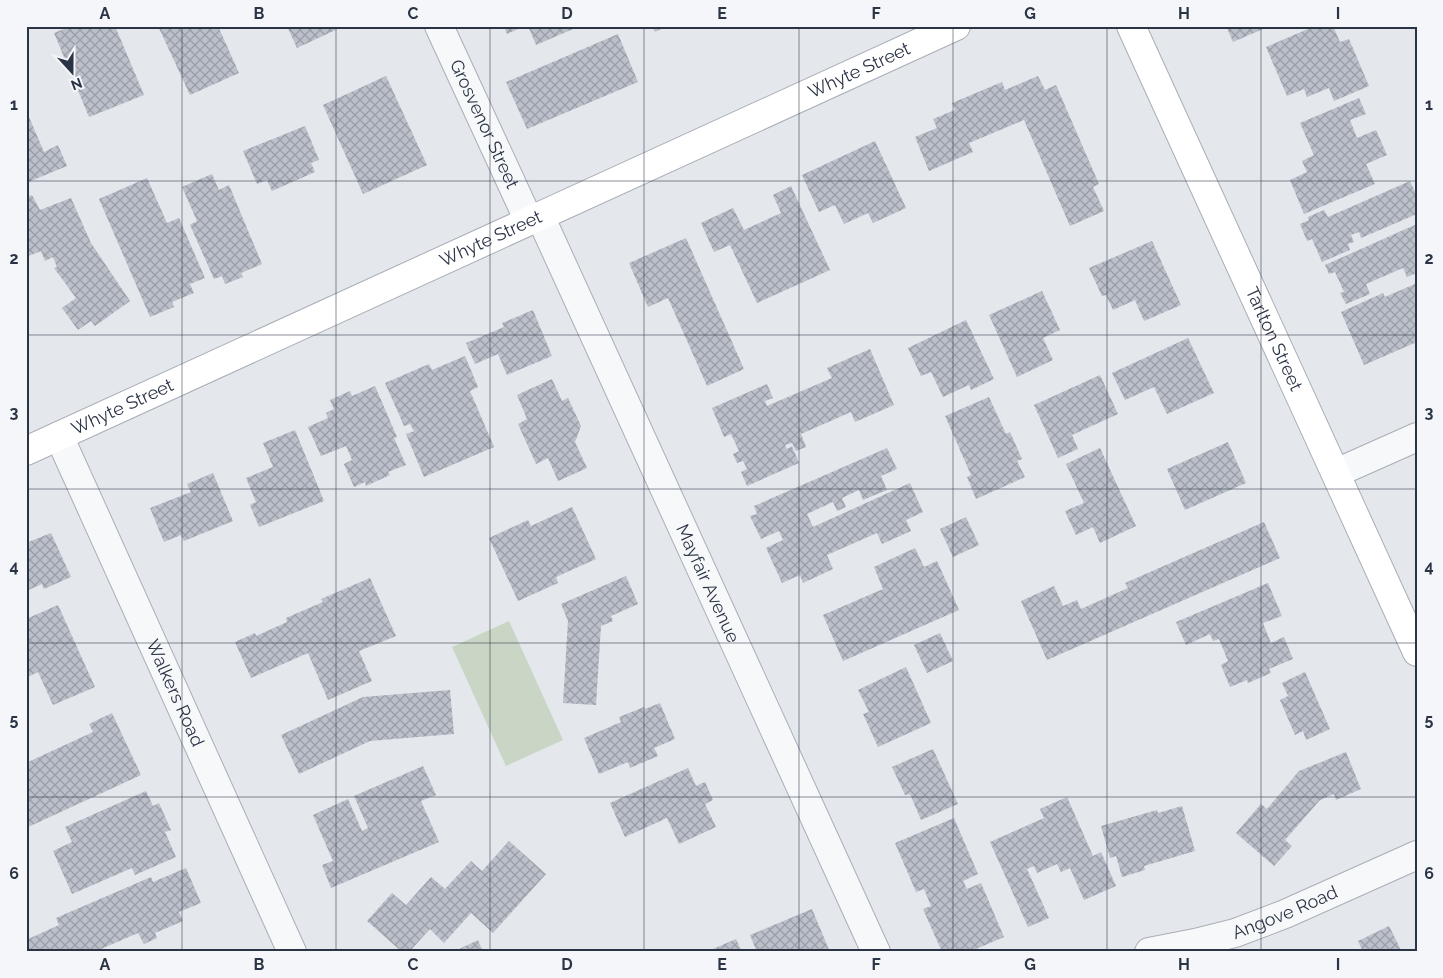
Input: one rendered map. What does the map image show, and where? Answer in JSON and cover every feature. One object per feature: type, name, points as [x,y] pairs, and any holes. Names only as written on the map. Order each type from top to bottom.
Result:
[{"type":"street","name":"Grosvenor Street","points":[[439,26],[535,218]]},
{"type":"street","name":"Whyte Street","points":[[26,451],[956,26]]},
{"type":"street","name":"Tarlton Street","points":[[1131,26],[1417,652]]},
{"type":"street","name":"Mayfair Avenue","points":[[535,218],[876,952]]},
{"type":"street","name":"Walkers Road","points":[[59,436],[292,952]]},
{"type":"street","points":[[1336,473],[1417,437]]},
{"type":"street","name":"Angove Road","points":[[1149,952],[1236,934],[1286,914],[1417,855]]},
{"type":"green space","points":[[509,621],[563,740],[506,766],[452,647]]},
{"type":"building","points":[[71,26],[115,26],[144,95],[89,117],[54,33]]},
{"type":"building","points":[[158,26],[218,26],[239,73],[190,95]]},
{"type":"building","points":[[287,26],[344,26],[297,48]]},
{"type":"building","points":[[504,26],[525,26],[507,34]]},
{"type":"building","points":[[528,26],[580,26],[536,45]]},
{"type":"building","points":[[652,26],[667,26],[655,32]]},
{"type":"building","points":[[1226,26],[1270,26],[1233,42]]},
{"type":"building","points":[[1315,26],[1333,26],[1340,42],[1349,39],[1369,86],[1334,101],[1329,88],[1307,97],[1304,89],[1287,96],[1266,47]]},
{"type":"building","points":[[618,34],[638,82],[527,129],[506,82]]},
{"type":"building","points":[[386,76],[427,165],[363,194],[323,105]]},
{"type":"building","points":[[1038,76],[1045,90],[1056,85],[1099,184],[1093,187],[1104,211],[1070,226],[1024,120],[969,143],[973,152],[929,171],[915,137],[937,128],[933,119],[955,110],[952,103],[1002,82],[1005,90]]},
{"type":"building","points":[[1359,98],[1366,114],[1350,120],[1357,138],[1376,130],[1387,155],[1366,164],[1375,184],[1304,214],[1290,180],[1307,172],[1302,161],[1314,155],[1300,123]]},
{"type":"building","points":[[26,110],[44,152],[58,145],[67,166],[26,183]]},
{"type":"building","points":[[305,126],[319,160],[311,163],[315,172],[272,191],[267,180],[257,184],[243,151]]},
{"type":"building","points":[[875,141],[906,208],[873,223],[868,213],[844,224],[835,205],[819,212],[802,175]]},
{"type":"building","points":[[212,174],[219,190],[229,185],[262,264],[241,273],[243,277],[225,284],[222,276],[214,279],[190,225],[197,221],[182,187]]},
{"type":"building","points":[[147,178],[167,223],[179,218],[205,278],[190,284],[194,293],[172,302],[174,307],[150,317],[99,199]]},
{"type":"building","points":[[1410,181],[1417,196],[1417,214],[1361,238],[1359,232],[1351,235],[1354,242],[1348,244],[1350,250],[1322,262],[1312,239],[1307,241],[1300,224],[1309,220],[1308,217],[1324,210],[1328,217]]},
{"type":"building","points":[[791,186],[830,270],[757,303],[730,245],[714,252],[701,223],[733,208],[744,230],[781,213],[773,195]]},
{"type":"building","points":[[32,195],[40,210],[71,198],[91,243],[130,301],[95,326],[91,321],[78,330],[62,308],[76,298],[54,268],[57,267],[53,257],[45,261],[41,251],[26,257],[26,197]]},
{"type":"building","points":[[1417,224],[1417,273],[1407,277],[1403,268],[1366,284],[1370,294],[1346,304],[1340,293],[1344,292],[1335,272],[1329,274],[1325,265]]},
{"type":"building","points":[[686,238],[744,369],[707,386],[668,298],[648,307],[629,263]]},
{"type":"building","points":[[1152,241],[1181,305],[1144,321],[1135,300],[1113,310],[1106,295],[1102,296],[1089,268]]},
{"type":"building","points":[[1417,283],[1417,342],[1364,365],[1341,312],[1383,293],[1385,297]]},
{"type":"building","points":[[1042,291],[1060,330],[1043,338],[1053,360],[1017,377],[989,315]]},
{"type":"building","points":[[533,310],[552,356],[507,375],[498,354],[475,364],[466,343],[504,327],[502,323]]},
{"type":"building","points":[[966,320],[994,379],[971,390],[969,385],[943,397],[931,372],[921,376],[908,348]]},
{"type":"building","points":[[1188,338],[1214,393],[1167,414],[1154,387],[1125,400],[1112,373]]},
{"type":"building","points":[[870,349],[894,405],[855,422],[851,412],[801,434],[806,447],[796,451],[792,443],[785,445],[787,449],[792,446],[799,463],[747,486],[741,472],[747,469],[743,461],[737,463],[733,454],[739,451],[731,434],[724,437],[712,408],[767,384],[773,398],[765,401],[767,406],[832,378],[827,368]]},
{"type":"building","points":[[465,356],[478,387],[470,391],[494,447],[424,477],[406,434],[414,431],[410,424],[404,426],[385,383],[429,364],[432,370]]},
{"type":"building","points":[[1100,375],[1118,414],[1072,435],[1078,449],[1058,458],[1034,405]]},
{"type":"building","points":[[552,379],[562,401],[568,398],[581,426],[575,442],[587,468],[558,481],[548,458],[536,464],[518,424],[527,419],[517,395]]},
{"type":"building","points":[[375,386],[397,437],[394,438],[406,465],[388,472],[390,475],[366,486],[365,482],[354,487],[344,464],[352,460],[346,446],[321,456],[308,427],[328,418],[326,413],[334,409],[330,400],[350,391],[352,396]]},
{"type":"building","points":[[989,397],[1006,434],[1010,432],[1022,459],[1017,461],[1025,477],[976,499],[967,477],[971,475],[945,416]]},
{"type":"building","points":[[295,430],[324,501],[259,527],[250,505],[256,502],[246,478],[273,467],[263,443]]},
{"type":"building","points":[[1228,442],[1246,483],[1185,510],[1167,469]]},
{"type":"building","points":[[887,448],[897,469],[881,476],[887,490],[863,500],[859,490],[842,498],[846,507],[837,511],[833,502],[807,514],[813,527],[910,483],[923,512],[906,520],[911,531],[882,544],[877,533],[827,555],[833,569],[803,583],[800,575],[782,583],[766,548],[783,540],[779,531],[761,539],[750,516],[757,514],[754,506]]},
{"type":"building","points":[[1100,448],[1136,526],[1100,543],[1093,527],[1076,535],[1065,511],[1084,503],[1066,464]]},
{"type":"building","points":[[213,473],[233,521],[184,541],[181,535],[164,542],[150,508],[191,492],[187,484]]},
{"type":"building","points":[[572,507],[596,559],[556,577],[558,583],[518,601],[489,538],[528,520],[531,526]]},
{"type":"building","points":[[966,517],[979,545],[953,557],[940,529]]},
{"type":"building","points":[[1264,522],[1280,558],[1047,660],[1021,601],[1054,586],[1063,606],[1077,600],[1081,609],[1128,588],[1125,583]]},
{"type":"building","points":[[51,533],[71,577],[44,589],[42,584],[26,591],[26,543]]},
{"type":"building","points":[[915,548],[924,567],[937,561],[959,610],[843,661],[823,615],[883,589],[874,567]]},
{"type":"building","points":[[626,576],[638,604],[611,616],[613,621],[601,626],[596,705],[563,703],[568,621],[561,604]]},
{"type":"building","points":[[370,578],[396,636],[359,651],[372,681],[328,700],[308,653],[251,678],[235,642],[255,633],[256,636],[287,622],[286,618],[323,602],[321,599]]},
{"type":"building","points":[[1268,583],[1282,616],[1263,623],[1271,643],[1284,637],[1293,659],[1269,669],[1271,673],[1248,683],[1247,680],[1230,687],[1221,665],[1228,661],[1219,639],[1213,641],[1210,634],[1186,645],[1176,622]]},
{"type":"building","points":[[58,605],[95,687],[53,705],[38,672],[26,678],[26,619]]},
{"type":"building","points":[[940,633],[953,661],[927,673],[914,645]]},
{"type":"building","points":[[906,667],[931,723],[878,747],[863,714],[869,712],[858,690]]},
{"type":"building","points":[[1305,672],[1330,729],[1306,740],[1303,731],[1295,735],[1280,700],[1288,696],[1282,683]]},
{"type":"building","points":[[450,690],[454,734],[370,741],[299,774],[281,735],[363,697]]},
{"type":"building","points":[[660,703],[675,739],[654,748],[658,756],[630,768],[628,762],[599,774],[584,738],[621,722],[619,717]]},
{"type":"building","points":[[112,713],[141,775],[26,828],[26,763],[93,732],[89,724]]},
{"type":"building","points":[[933,749],[958,804],[921,820],[910,794],[905,795],[892,767]]},
{"type":"building","points":[[1346,752],[1361,789],[1336,800],[1334,794],[1320,800],[1285,840],[1292,846],[1274,866],[1236,833],[1261,804],[1267,809],[1299,771]]},
{"type":"building","points":[[423,766],[436,795],[421,801],[439,842],[331,888],[322,865],[333,861],[313,815],[348,799],[362,831],[368,828],[354,796]]},
{"type":"building","points":[[688,768],[696,786],[705,782],[713,800],[705,804],[716,827],[679,844],[667,818],[625,837],[610,803]]},
{"type":"building","points":[[146,791],[153,806],[159,803],[171,830],[165,832],[176,857],[135,875],[132,868],[72,894],[53,851],[72,842],[65,827]]},
{"type":"building","points":[[1067,797],[1093,856],[1101,852],[1116,886],[1084,900],[1070,868],[1061,872],[1057,864],[1037,873],[1034,866],[1027,869],[1049,918],[1028,927],[990,842],[1044,818],[1040,809]]},
{"type":"building","points":[[1182,806],[1195,851],[1144,866],[1145,870],[1122,877],[1116,856],[1110,858],[1101,826],[1157,810],[1158,813]]},
{"type":"building","points":[[954,818],[978,874],[963,881],[967,889],[981,883],[1004,937],[969,952],[942,952],[923,909],[931,906],[924,889],[916,892],[895,843]]},
{"type":"building","points":[[509,841],[546,874],[493,933],[471,913],[444,943],[430,929],[409,952],[402,952],[367,921],[392,893],[406,905],[431,877],[445,889],[471,861],[482,871]]},
{"type":"building","points":[[186,868],[201,903],[179,912],[183,921],[155,933],[157,938],[144,944],[138,933],[94,952],[26,952],[26,940],[59,925],[56,918],[151,877],[153,882]]},
{"type":"building","points":[[812,909],[830,952],[757,952],[750,935]]},
{"type":"building","points":[[1389,926],[1402,952],[1363,952],[1358,941]]},
{"type":"building","points":[[736,939],[742,952],[706,952]]},
{"type":"building","points":[[478,940],[483,952],[453,952]]}]
